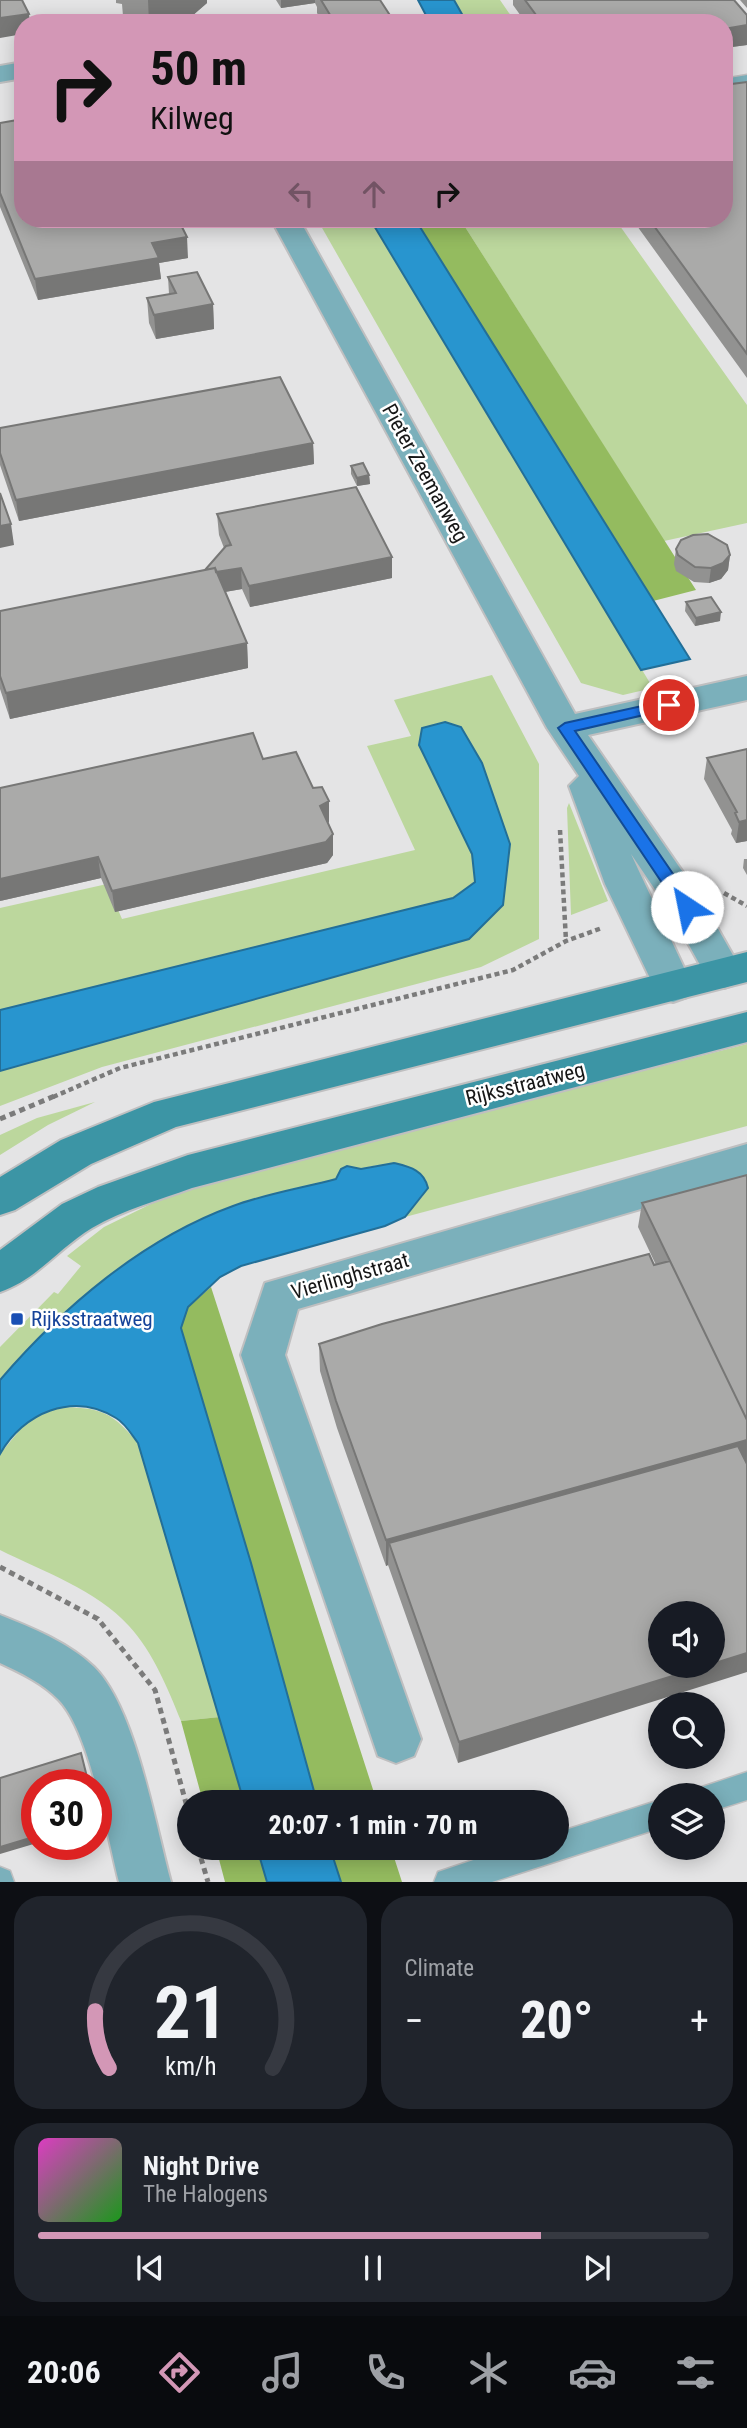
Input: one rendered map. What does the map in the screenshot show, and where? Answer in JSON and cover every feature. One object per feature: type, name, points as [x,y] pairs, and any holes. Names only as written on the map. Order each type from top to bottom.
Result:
[{"type":"main road","points":[[0,1198],[76,1152],[168,1114],[736,970],[738,1029]]},
{"type":"main road","points":[[673,986],[738,1029]]},
{"type":"main road","name":"Rijksstraatweg","points":[[0,1274],[77,1216],[113,1199],[188,1172],[738,1029]]},
{"type":"street","name":"Pieter Zeemanweg","points":[[290,228],[565,728],[687,907],[736,970]]},
{"type":"street","points":[[565,728],[747,688]]},
{"type":"street","name":"Pieter Zeemanweg","points":[[565,728],[624,884],[673,986]]},
{"type":"street","name":"Vierlinghstraat","points":[[396,1739],[263,1355],[280,1296],[747,1161]]},
{"type":"street","points":[[0,1638],[47,1661],[77,1684],[102,1719],[145,1882]]},
{"type":"lane","points":[[725,1793],[747,1786]]},
{"type":"lane","points":[[569,1843],[648,1818]]},
{"type":"lane","points":[[448,1882],[515,1860]]},
{"type":"path","points":[[729,897],[747,906]]},
{"type":"path","points":[[0,1119],[120,1068],[513,970],[566,941]]},
{"type":"path","points":[[202,1860],[208,1882]]},
{"type":"green space","points":[[454,0],[500,0],[510,14],[462,14]]},
{"type":"green space","points":[[322,228],[375,228],[653,688],[623,695],[581,683]]},
{"type":"green space","points":[[421,228],[466,228],[696,590],[653,601]]},
{"type":"green space","points":[[466,228],[621,228],[747,405],[747,523],[664,541]]},
{"type":"green space","points":[[492,675],[539,764],[539,939],[481,967],[102,1067],[0,1106],[0,1071],[469,939],[510,844],[482,763],[461,727],[419,745],[472,854],[475,882],[453,898],[0,1010],[0,908],[107,884],[122,919],[415,850],[367,746],[411,736],[394,700]]},
{"type":"green space","points":[[569,803],[608,901],[571,915],[567,808]]},
{"type":"green space","points":[[747,1044],[747,1126],[405,1217],[423,1196],[422,1175],[403,1165],[393,1164],[338,1174],[336,1179],[233,1206],[167,1237],[106,1278],[50,1327],[0,1380],[0,1347],[54,1292],[58,1294],[81,1266],[67,1256],[104,1227],[157,1201],[233,1176]]},
{"type":"green space","points":[[95,1102],[48,1125],[0,1155],[0,1135],[37,1118]]},
{"type":"green space","points":[[211,1287],[373,1790],[314,1790],[251,1563],[181,1329],[188,1307]]},
{"type":"green space","points":[[52,1407],[101,1412],[118,1422],[138,1443],[220,1717],[181,1721],[153,1659],[138,1636],[116,1613],[68,1582],[0,1550],[0,1454],[28,1420]]},
{"type":"green space","points":[[220,1717],[241,1790],[200,1790],[181,1721]]},
{"type":"green space","points":[[219,1860],[261,1860],[267,1882],[225,1882]]},
{"type":"green space","points":[[334,1860],[395,1860],[402,1882],[341,1882]]},
{"type":"water","points":[[418,0],[454,0],[462,14],[425,14]]},
{"type":"water","points":[[375,228],[421,228],[690,659],[641,670]]},
{"type":"water","points":[[445,722],[461,727],[482,763],[510,844],[503,905],[469,939],[0,1071],[0,1010],[453,898],[475,882],[472,854],[419,745],[422,728]]},
{"type":"water","points":[[394,1163],[420,1173],[428,1188],[405,1217],[385,1226],[241,1266],[220,1277],[188,1307],[181,1328],[251,1563],[314,1790],[240,1790],[138,1443],[116,1418],[100,1410],[83,1406],[66,1407],[35,1417],[22,1427],[0,1454],[0,1380],[77,1302],[106,1278],[167,1237],[233,1206],[336,1179],[341,1169],[347,1166],[361,1169]]},
{"type":"water","points":[[261,1860],[334,1860],[341,1882],[267,1882]]},
{"type":"building","points":[[0,0],[22,0],[29,14],[14,14],[0,18]]},
{"type":"building","points":[[321,0],[380,0],[389,14],[330,14]]},
{"type":"building","points":[[525,0],[734,0],[747,15],[747,25],[733,27],[733,14],[535,14]]},
{"type":"building","points":[[747,82],[747,354],[656,228],[733,228],[733,84]]},
{"type":"building","points":[[14,121],[14,227],[0,193],[0,123]]},
{"type":"building","points":[[14,228],[182,228],[187,237],[152,243],[159,258],[35,279]]},
{"type":"building","points":[[197,272],[213,304],[154,315],[147,298],[176,293],[168,277]]},
{"type":"building","points":[[280,377],[313,443],[16,500],[0,453],[0,428]]},
{"type":"building","points":[[363,463],[369,475],[357,478],[351,466]]},
{"type":"building","points":[[356,487],[392,557],[249,586],[241,568],[216,572],[215,568],[205,570],[226,546],[231,545],[217,514]]},
{"type":"building","points":[[0,493],[11,524],[0,526]]},
{"type":"building","points":[[708,534],[727,545],[730,555],[723,563],[711,568],[695,567],[678,555],[676,549],[681,540],[693,535]]},
{"type":"building","points":[[215,568],[247,643],[6,693],[0,676],[0,611]]},
{"type":"building","points":[[711,597],[721,612],[696,618],[686,602]]},
{"type":"building","points":[[253,733],[263,759],[296,752],[313,788],[322,787],[329,801],[320,806],[333,834],[326,842],[112,891],[98,857],[0,879],[0,788]]},
{"type":"building","points":[[747,749],[747,820],[739,822],[735,813],[737,812],[707,758]]},
{"type":"building","points":[[747,1175],[747,1420],[642,1203]]},
{"type":"building","points":[[649,1254],[654,1265],[670,1261],[747,1420],[747,1440],[386,1540],[336,1401],[319,1344],[382,1324]]},
{"type":"building","points":[[738,1446],[747,1464],[747,1653],[725,1660],[725,1601],[648,1601],[648,1678],[666,1678],[459,1742],[389,1543]]},
{"type":"building","points":[[81,1753],[85,1769],[29,1769]]},
{"type":"building","points":[[21,1772],[21,1841],[0,1847],[0,1778]]},
{"type":"place","name":"Rijksstraatweg","points":[[17,1319]]},
{"type":"route","points":[[669,705],[565,728],[687,907]]}]
